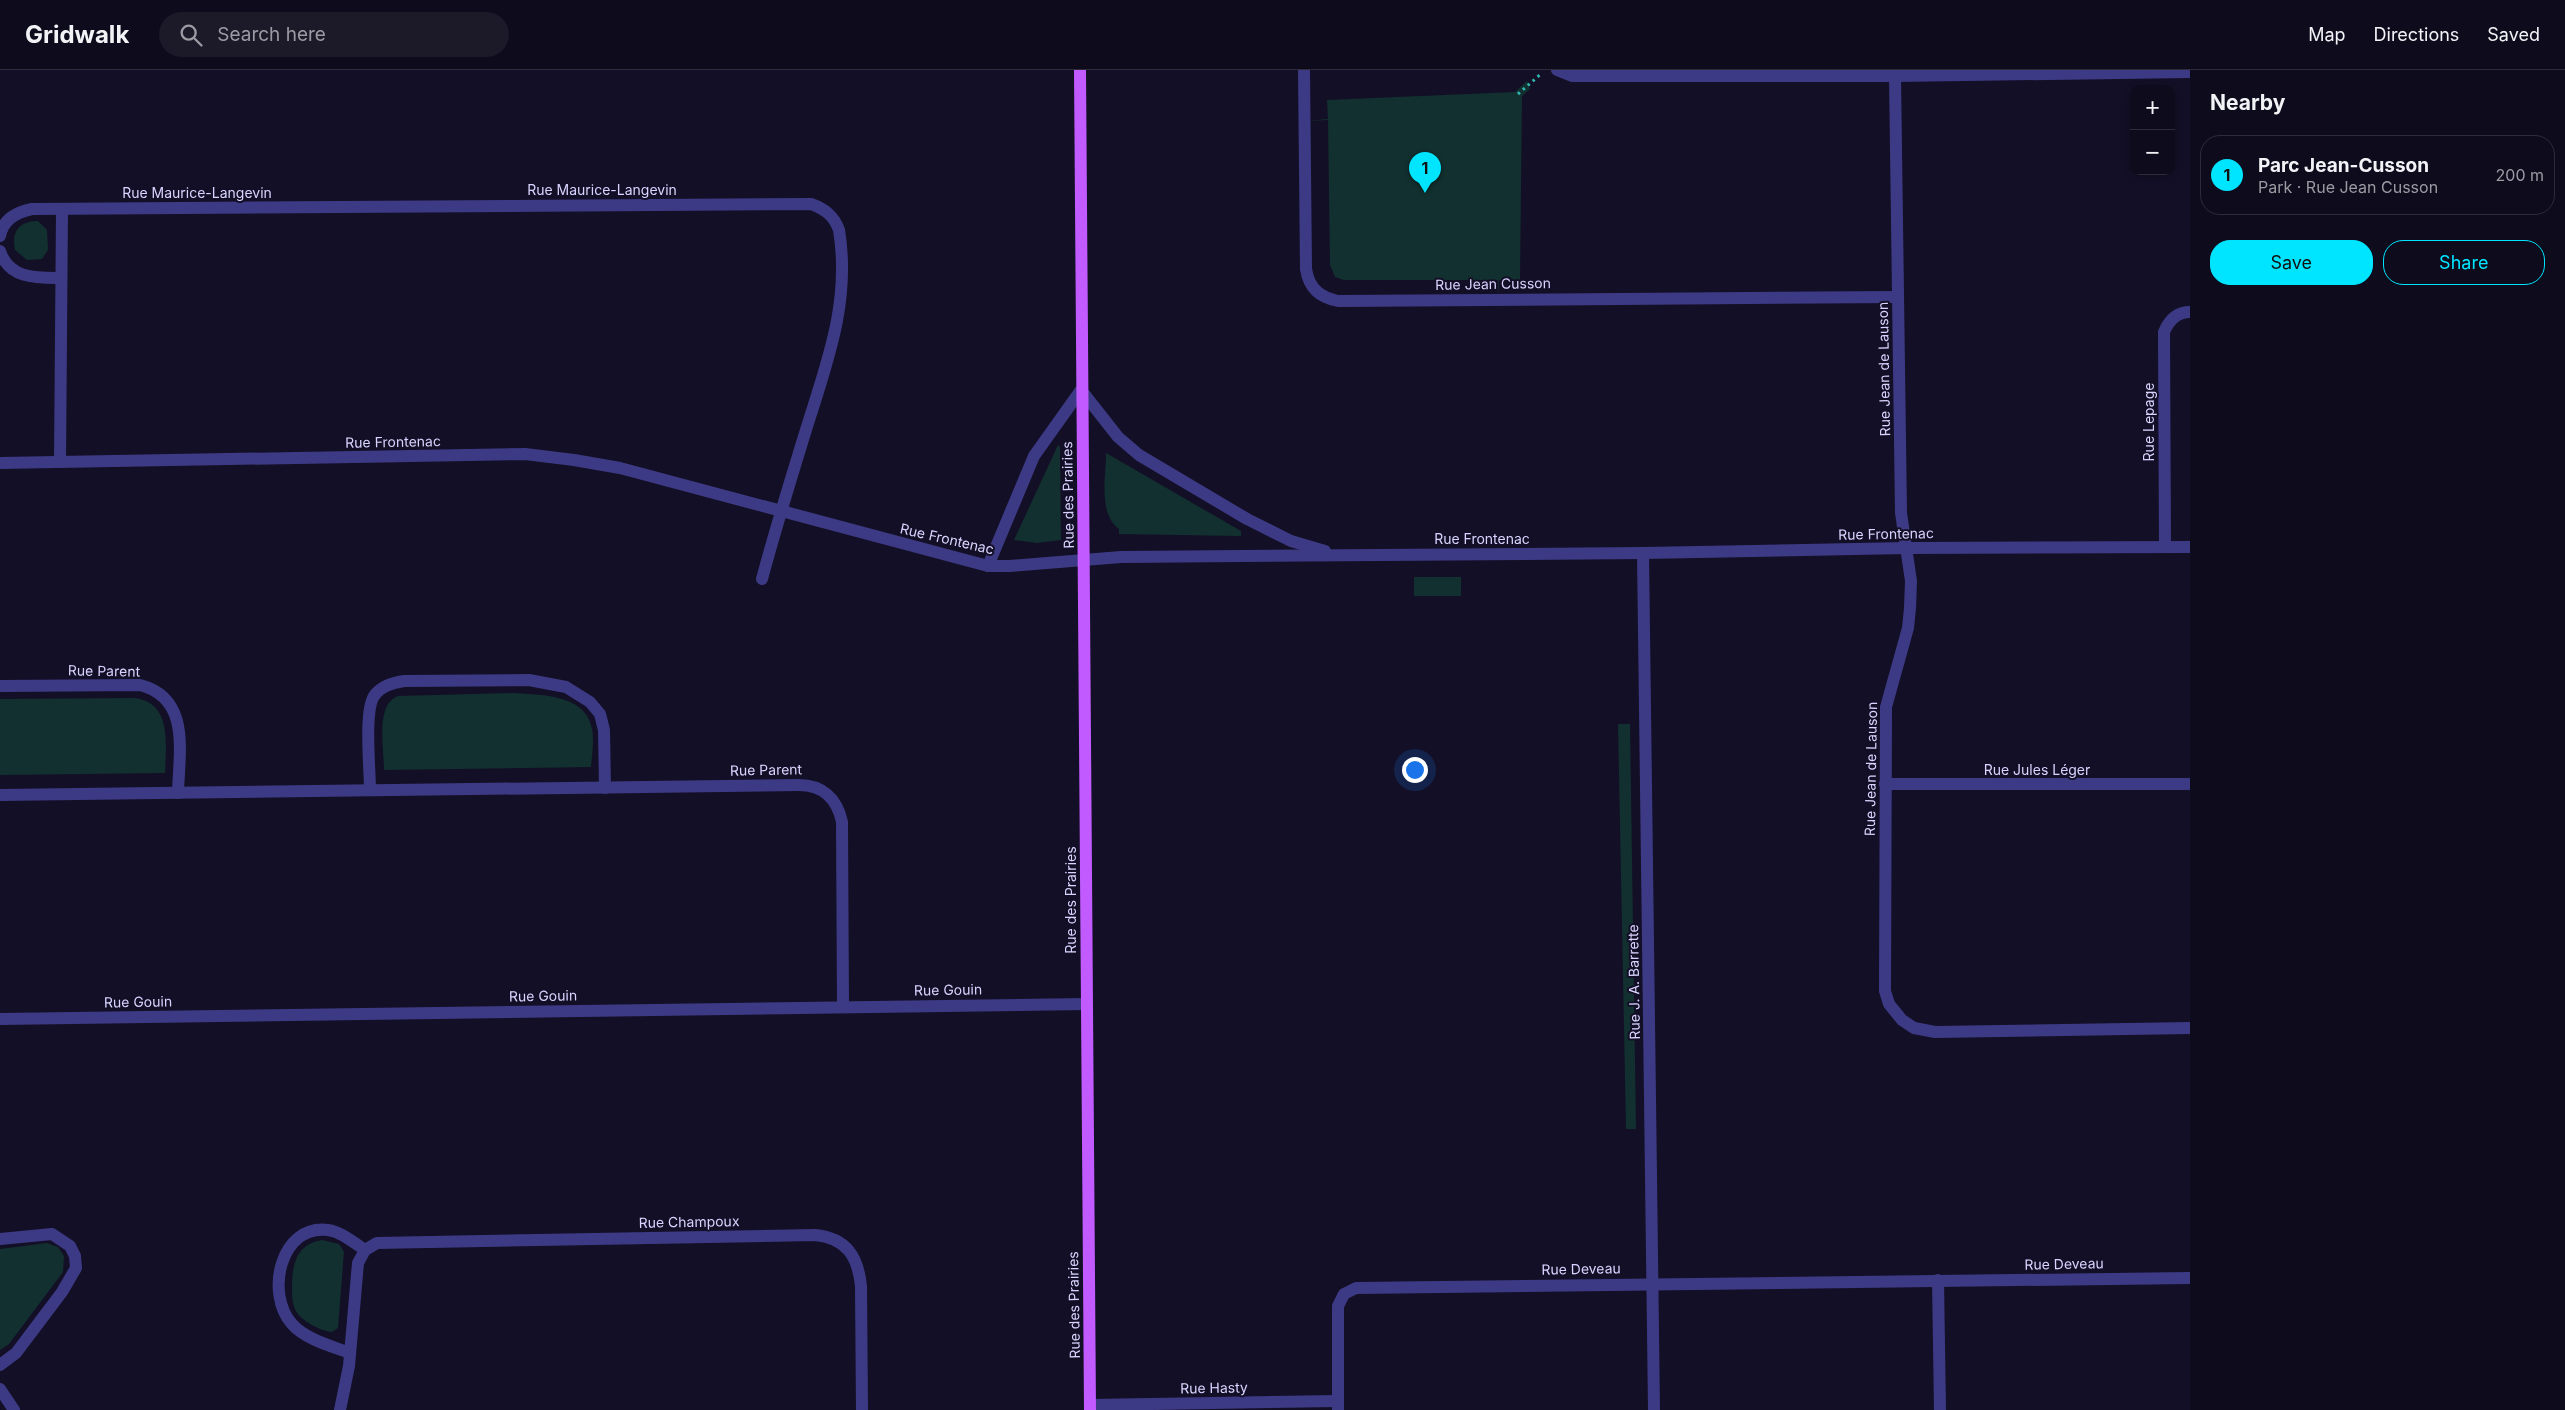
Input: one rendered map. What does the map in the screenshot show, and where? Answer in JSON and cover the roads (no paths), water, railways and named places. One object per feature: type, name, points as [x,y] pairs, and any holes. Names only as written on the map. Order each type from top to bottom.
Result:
[{"type":"main road","name":"Rue des Prairies","points":[[1080,70],[1090,1408]]},
{"type":"street","name":"Rue Jean Cusson","points":[[1304,70],[1306,269],[1307,278],[1314,291],[1328,299],[1338,301],[1898,297]]},
{"type":"street","points":[[1557,70],[1572,76],[1895,76],[2190,72]]},
{"type":"street","name":"Rue Jean de Lauson","points":[[1895,76],[1901,513],[1911,581],[1908,628],[1886,707],[1885,991],[1889,1004],[1902,1020],[1914,1028],[1935,1032],[2190,1028]]},
{"type":"street","name":"Rue Maurice-Langevin","points":[[0,236],[6,222],[22,210],[811,204],[821,207],[836,221],[839,230],[842,301],[834,338],[781,511]]},
{"type":"street","points":[[60,462],[62,210]]},
{"type":"street","points":[[0,251],[5,262],[23,275],[60,278]]},
{"type":"street","name":"Rue Lepage","points":[[2165,547],[2164,332],[2171,319],[2184,312],[2190,312]]},
{"type":"street","points":[[1081,390],[1118,438],[1139,455],[1271,532],[1308,546],[1342,555]]},
{"type":"street","name":"Rue des Prairies","points":[[988,566],[1034,456],[1081,390]]},
{"type":"street","name":"Rue Frontenac","points":[[0,463],[525,454],[620,468],[988,566],[1121,557],[1643,553],[1906,548],[2190,547]]},
{"type":"street","points":[[762,579],[781,511]]},
{"type":"street","name":"Rue J. A. Barrette","points":[[1643,553],[1654,1410]]},
{"type":"street","points":[[370,790],[369,708],[375,695],[381,689],[388,684],[404,681],[529,680],[566,687],[584,697],[596,708],[604,730],[605,788]]},
{"type":"street","name":"Rue Parent","points":[[0,686],[140,684],[157,690],[170,703],[177,719],[178,793]]},
{"type":"street","name":"Rue Jules Léger","points":[[1885,784],[2190,784]]},
{"type":"street","name":"Rue Parent","points":[[0,795],[810,785],[824,790],[834,802],[842,822],[843,1006]]},
{"type":"street","name":"Rue Gouin","points":[[0,1019],[1086,1004]]},
{"type":"street","points":[[340,1410],[346,1388],[350,1353],[358,1263],[365,1250],[335,1232],[324,1230],[308,1232],[291,1244],[280,1269],[281,1302],[286,1316],[299,1330],[350,1353]]},
{"type":"street","points":[[0,1239],[52,1234],[70,1246],[75,1256],[76,1268],[62,1292],[16,1353],[0,1365]]},
{"type":"street","name":"Rue Champoux","points":[[365,1250],[377,1243],[396,1242],[815,1236],[834,1239],[850,1250],[857,1261],[860,1274],[862,1410]]},
{"type":"street","name":"Rue Deveau","points":[[1338,1406],[1338,1306],[1344,1294],[1356,1288],[2190,1278]]},
{"type":"street","points":[[1938,1280],[1940,1410]]},
{"type":"street","points":[[0,1389],[14,1410]]},
{"type":"street","name":"Rue Hasty","points":[[1090,1408],[1338,1406]]},
{"type":"place","name":"Parc Jean-Cusson","points":[[1425,193]]}]
